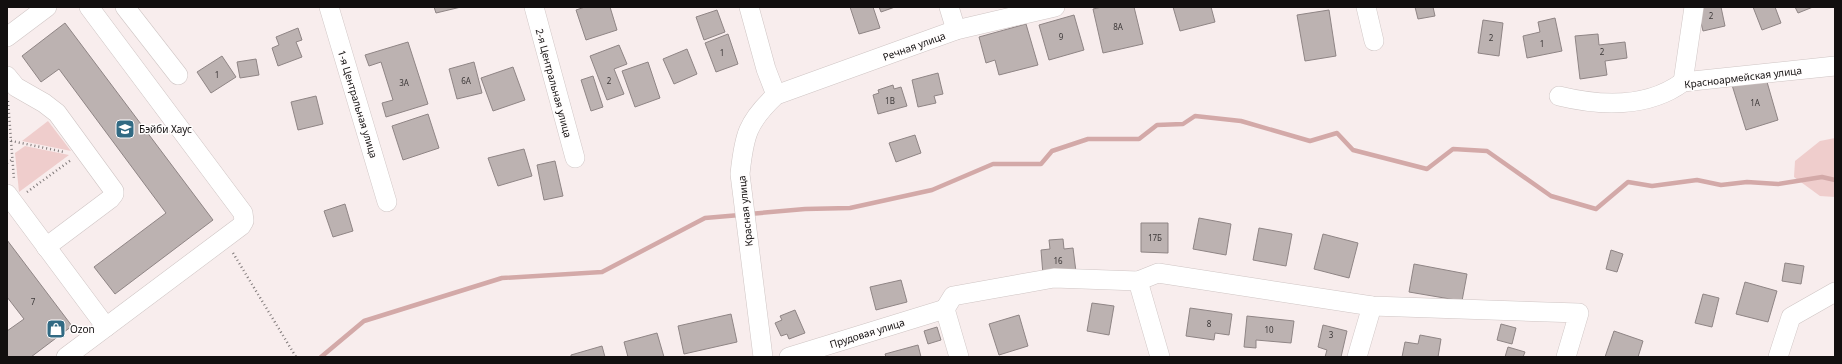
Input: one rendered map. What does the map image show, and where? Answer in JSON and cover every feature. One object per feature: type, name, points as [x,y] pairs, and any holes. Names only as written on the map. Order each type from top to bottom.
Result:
[{"type":"street","points":[[7,37],[47,7]]},
{"type":"street","points":[[66,357],[242,226],[244,218],[243,213],[89,7]]},
{"type":"street","points":[[125,7],[178,75]]},
{"type":"street","name":"1-я Центральная улица","points":[[329,7],[387,202]]},
{"type":"street","name":"2-я Центральная улица","points":[[534,7],[575,158]]},
{"type":"street","points":[[749,7],[766,69],[776,95]]},
{"type":"street","points":[[949,7],[956,30]]},
{"type":"street","name":"Речная улица","points":[[776,95],[956,30],[1055,7]]},
{"type":"street","points":[[1366,7],[1374,41]]},
{"type":"street","points":[[1683,82],[1694,7]]},
{"type":"street","name":"Красноармейская улица","points":[[1559,96],[1582,102],[1628,102],[1650,98],[1672,90],[1683,82],[1835,66]]},
{"type":"street","points":[[9,86],[19,89],[44,102],[57,113],[84,156],[114,191],[113,197],[46,247]]},
{"type":"street","name":"Красная улица","points":[[763,357],[740,174],[743,147],[749,128],[759,110],[776,95]]},
{"type":"street","points":[[13,200],[106,327]]},
{"type":"street","points":[[959,357],[945,309],[953,296],[1054,278],[1138,281],[1158,273],[1372,306],[1579,313],[1566,357]]},
{"type":"street","points":[[1138,281],[1160,357]]},
{"type":"street","points":[[1778,357],[1791,317],[1835,292]]},
{"type":"street","points":[[1357,357],[1372,306]]},
{"type":"street","name":"Прудовая улица","points":[[789,357],[945,309]]},
{"type":"path","points":[[9,86],[8,118],[13,159],[13,200]]},
{"type":"path","points":[[7,140],[84,156]]},
{"type":"path","points":[[13,200],[84,156]]},
{"type":"path","points":[[7,163],[13,159]]},
{"type":"path","points":[[224,238],[296,357]]},
{"type":"shaded area","points":[[48,121],[71,151],[22,141]]},
{"type":"shaded area","points":[[1835,138],[1835,197],[1820,196],[1794,177],[1795,161],[1820,141]]},
{"type":"shaded area","points":[[25,146],[69,155],[19,192],[15,153]]},
{"type":"building","points":[[434,7],[461,7],[436,13]]},
{"type":"building","points":[[585,7],[610,7],[617,30],[586,40],[576,10]]},
{"type":"building","points":[[850,7],[873,7],[880,28],[859,34]]},
{"type":"building","points":[[879,7],[895,7],[881,12]]},
{"type":"building","points":[[1102,7],[1134,7],[1143,44],[1103,53],[1093,9]]},
{"type":"building","points":[[1173,7],[1211,7],[1215,22],[1180,31]]},
{"type":"building","points":[[1415,7],[1433,7],[1435,16],[1418,19]]},
{"type":"building","points":[[1697,7],[1721,7],[1725,26],[1703,31]]},
{"type":"building","points":[[1753,7],[1775,7],[1781,23],[1762,30]]},
{"type":"building","points":[[1795,7],[1813,7],[1798,13]]},
{"type":"building","points":[[717,10],[725,32],[704,40],[696,17]]},
{"type":"building","points":[[1329,10],[1336,56],[1305,61],[1297,15]]},
{"type":"building","points":[[1074,15],[1084,50],[1049,60],[1039,25]]},
{"type":"building","points":[[1555,18],[1562,51],[1527,58],[1523,36],[1540,32],[1538,22]]},
{"type":"building","points":[[1483,20],[1503,23],[1499,56],[1478,53]]},
{"type":"building","points":[[65,23],[213,220],[115,294],[94,267],[166,213],[59,69],[41,82],[22,56]]},
{"type":"building","points":[[1026,24],[1038,65],[999,75],[995,60],[986,63],[979,37]]},
{"type":"building","points":[[298,28],[302,40],[296,42],[302,57],[278,66],[272,48],[279,45],[276,37]]},
{"type":"building","points":[[728,34],[738,64],[716,72],[705,43]]},
{"type":"building","points":[[1598,34],[1599,45],[1625,42],[1627,58],[1605,61],[1607,75],[1580,79],[1575,36]]},
{"type":"building","points":[[408,42],[428,104],[386,117],[382,103],[393,100],[381,62],[369,66],[365,55]]},
{"type":"building","points":[[619,45],[627,64],[614,69],[624,94],[607,100],[590,56]]},
{"type":"building","points":[[687,49],[697,74],[674,84],[663,59]]},
{"type":"building","points":[[222,56],[236,77],[211,93],[197,72]]},
{"type":"building","points":[[256,59],[259,75],[240,78],[237,62]]},
{"type":"building","points":[[474,62],[482,93],[457,99],[449,69]]},
{"type":"building","points":[[648,62],[660,98],[635,107],[622,71]]},
{"type":"building","points":[[513,67],[525,100],[493,111],[481,78]]},
{"type":"building","points":[[938,73],[943,94],[934,96],[936,103],[918,107],[912,80]]},
{"type":"building","points":[[1765,75],[1778,120],[1746,130],[1732,85]]},
{"type":"building","points":[[593,76],[603,107],[591,111],[581,80]]},
{"type":"building","points":[[893,85],[894,89],[901,87],[907,106],[878,114],[873,95],[879,93],[878,90]]},
{"type":"building","points":[[316,96],[323,124],[298,130],[291,102]]},
{"type":"building","points":[[428,114],[439,148],[403,160],[392,126]]},
{"type":"building","points":[[915,135],[921,153],[896,162],[889,143]]},
{"type":"building","points":[[524,149],[532,176],[498,186],[488,158]]},
{"type":"building","points":[[555,161],[563,196],[544,200],[537,165]]},
{"type":"building","points":[[345,204],[353,231],[333,237],[324,211]]},
{"type":"building","points":[[1199,218],[1231,224],[1226,255],[1193,249]]},
{"type":"building","points":[[1141,223],[1168,223],[1168,253],[1141,252]]},
{"type":"building","points":[[1259,228],[1292,234],[1286,266],[1253,260]]},
{"type":"building","points":[[1323,234],[1358,243],[1349,278],[1314,269]]},
{"type":"building","points":[[1063,239],[1064,249],[1073,248],[1076,272],[1043,275],[1041,250],[1050,249],[1049,240]]},
{"type":"building","points":[[7,240],[72,326],[31,357],[7,357],[7,331],[24,319],[7,297]]},
{"type":"building","points":[[1611,250],[1623,254],[1617,272],[1606,269]]},
{"type":"building","points":[[1785,263],[1804,266],[1801,284],[1782,281]]},
{"type":"building","points":[[1414,264],[1467,274],[1462,301],[1409,292]]},
{"type":"building","points":[[901,280],[907,302],[876,310],[870,287]]},
{"type":"building","points":[[1745,282],[1777,291],[1768,322],[1736,314]]},
{"type":"building","points":[[1703,294],[1719,298],[1712,327],[1695,323]]},
{"type":"building","points":[[1092,303],[1114,306],[1109,335],[1087,331]]},
{"type":"building","points":[[1190,308],[1232,314],[1229,335],[1215,333],[1214,340],[1186,336]]},
{"type":"building","points":[[795,310],[805,333],[789,339],[787,334],[781,336],[775,323],[782,320],[780,316]]},
{"type":"building","points":[[731,314],[737,342],[684,354],[678,326]]},
{"type":"building","points":[[1019,315],[1028,346],[999,355],[989,324]]},
{"type":"building","points":[[1247,316],[1294,321],[1291,343],[1256,340],[1256,348],[1244,347]]},
{"type":"building","points":[[1501,324],[1516,328],[1512,344],[1497,340]]},
{"type":"building","points":[[1323,325],[1347,331],[1341,357],[1325,357],[1327,350],[1318,347]]},
{"type":"building","points":[[937,327],[941,340],[928,344],[924,331]]},
{"type":"building","points":[[1614,331],[1643,341],[1638,357],[1605,357]]},
{"type":"building","points":[[657,333],[664,357],[628,357],[624,342]]},
{"type":"building","points":[[1420,335],[1441,339],[1438,357],[1402,357],[1405,342],[1418,344]]},
{"type":"building","points":[[918,345],[921,357],[886,357],[885,354]]},
{"type":"building","points":[[602,346],[605,357],[571,357],[571,355]]},
{"type":"building","points":[[1508,347],[1525,352],[1523,357],[1505,357]]},
{"type":"waterway","points":[[749,214],[805,209],[850,208],[932,190],[993,164],[1041,164],[1052,151],[1088,139],[1139,139],[1157,125],[1183,124],[1195,116],[1241,121],[1310,141],[1337,133],[1353,150],[1427,169],[1453,149],[1487,151],[1551,196],[1596,209],[1628,182],[1652,186],[1697,180],[1721,185],[1747,182],[1778,184],[1822,177],[1835,180]]},
{"type":"waterway","points":[[321,357],[364,321],[502,278],[602,272],[705,218],[740,215]]},
{"type":"place","name":"Бэйби Хаус","points":[[125,129]]},
{"type":"place","name":"Ozon","points":[[56,329]]}]
